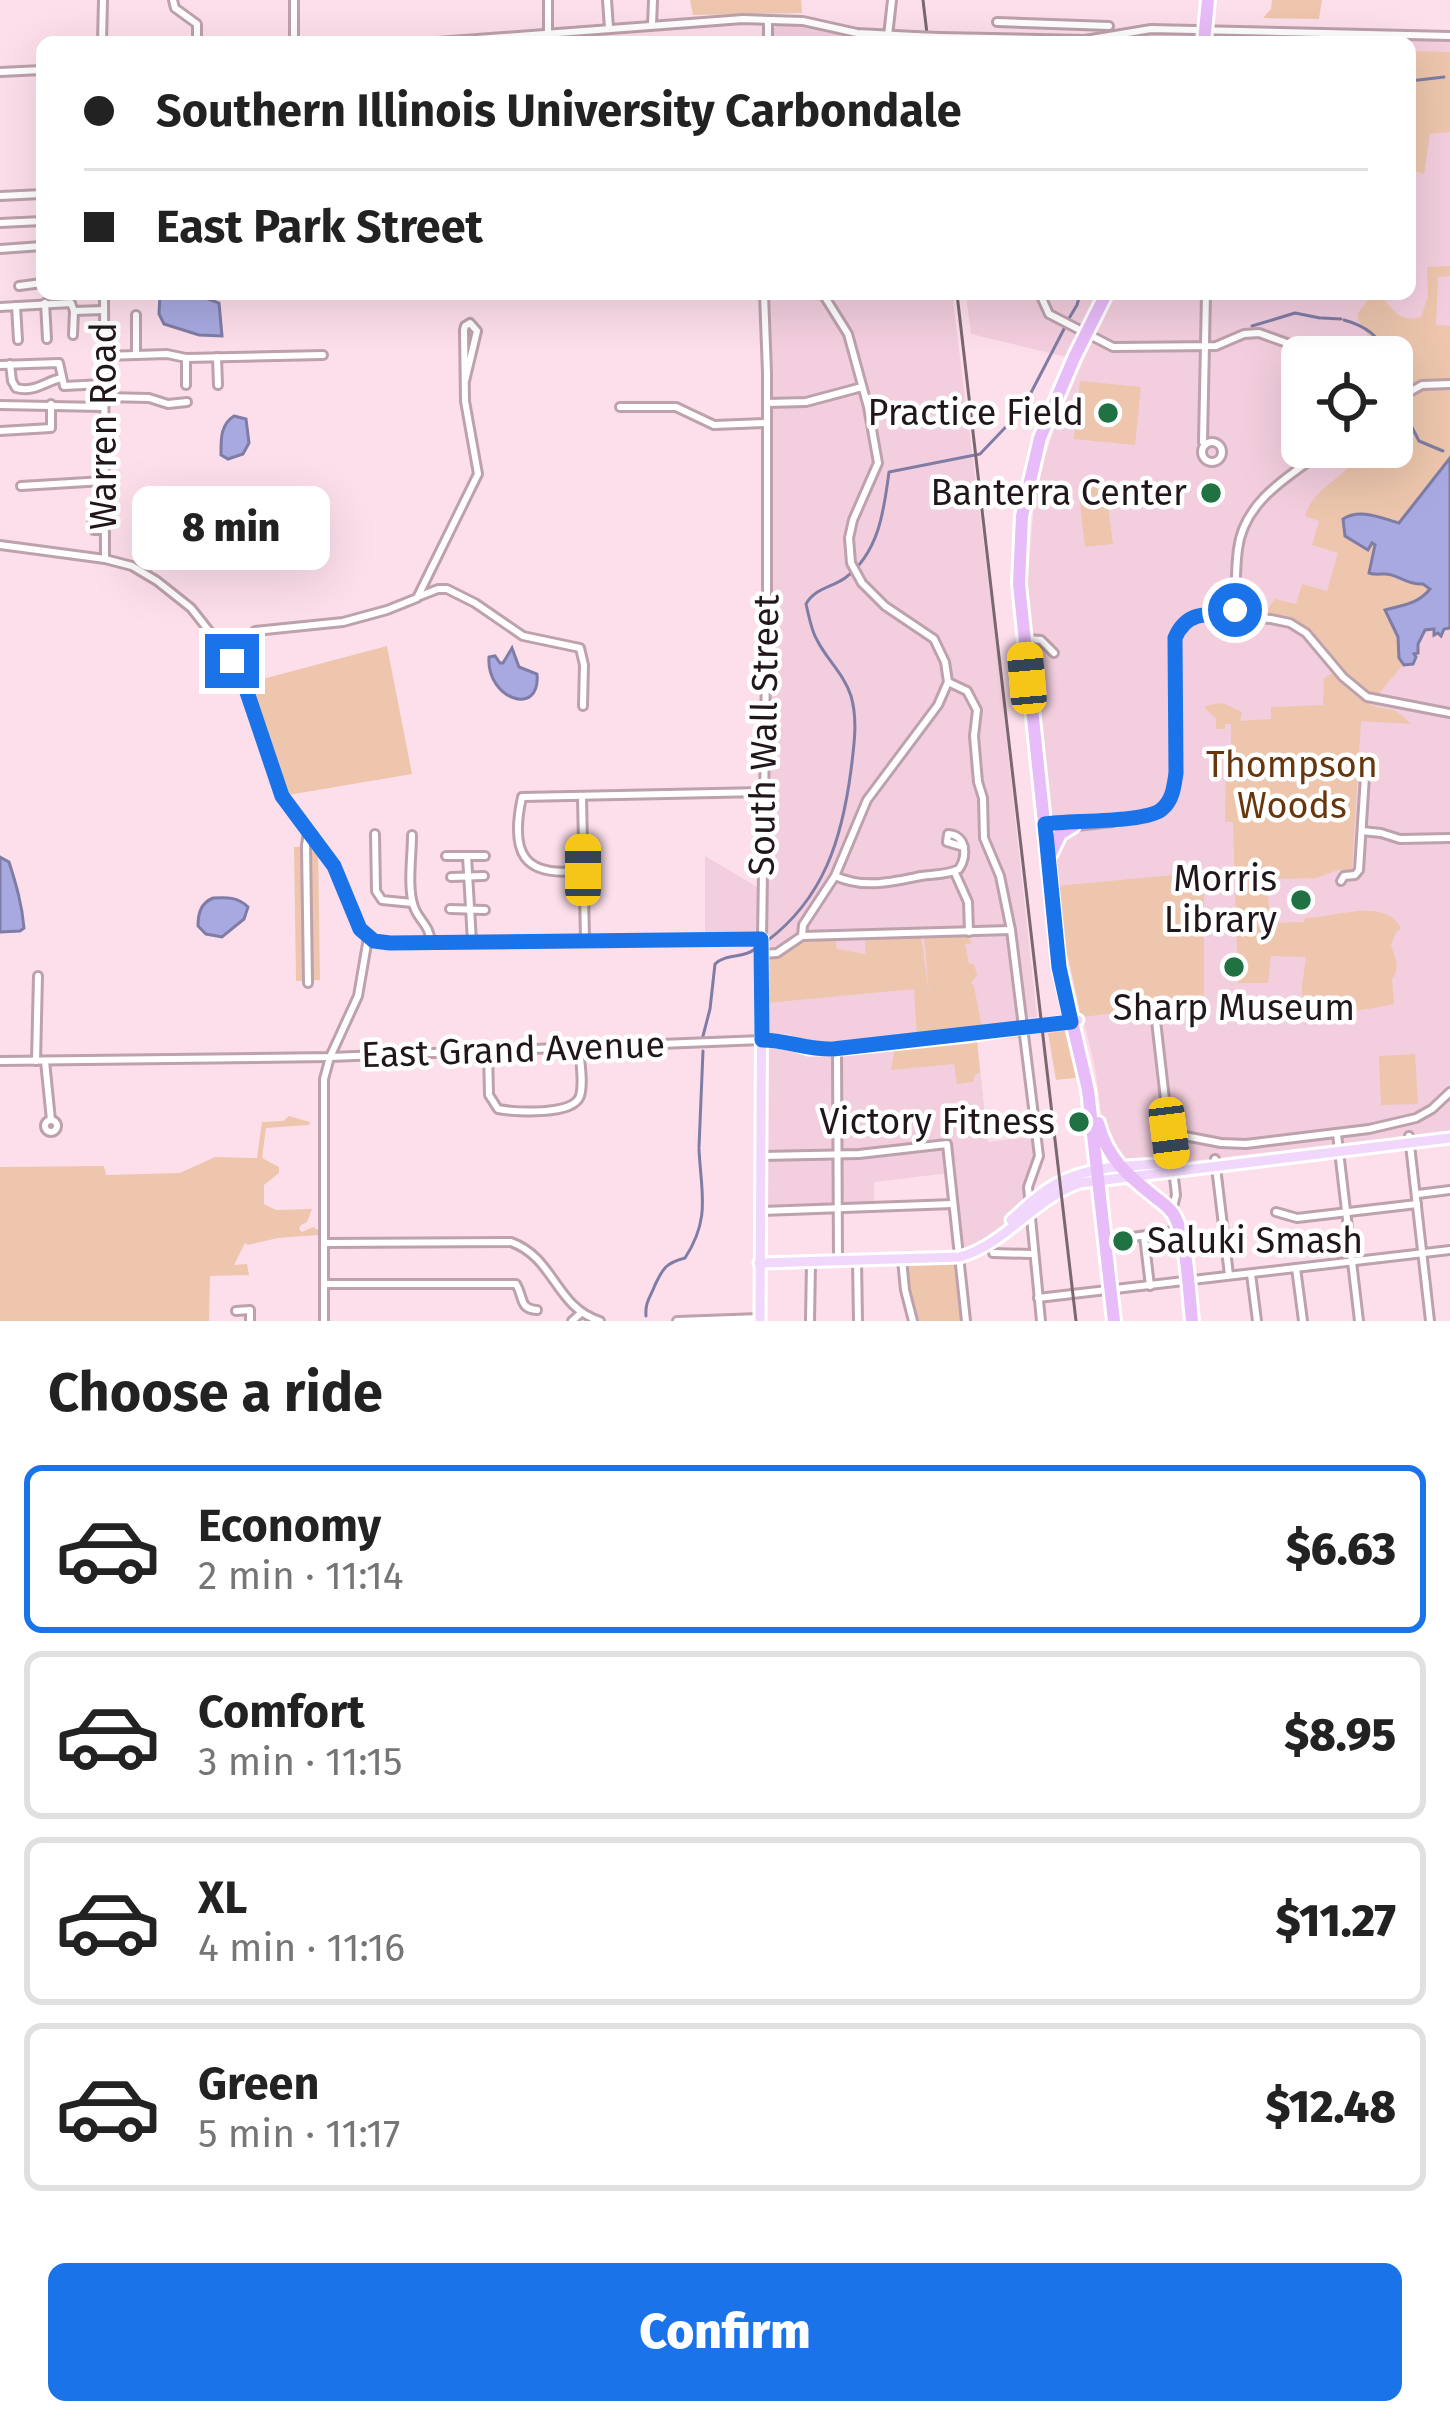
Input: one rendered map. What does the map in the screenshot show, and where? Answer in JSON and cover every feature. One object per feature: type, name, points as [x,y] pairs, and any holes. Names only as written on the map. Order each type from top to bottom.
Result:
[{"type":"highway","points":[[1204,36],[1208,0]]},
{"type":"highway","points":[[1103,300],[1051,407],[1030,474],[1019,570],[1023,639],[1059,967],[1091,1070],[1097,1121],[1103,1141],[1123,1172],[1172,1211],[1180,1231],[1192,1321]]},
{"type":"highway","points":[[1049,866],[1053,844],[1073,826]]},
{"type":"highway","points":[[1074,1021],[1086,1081],[1114,1321]]},
{"type":"main road","name":"South Wall Street","points":[[760,1320],[761,939]]},
{"type":"main road","name":"East Grand Avenue","points":[[762,1040],[837,1049],[1074,1021]]},
{"type":"main road","points":[[760,1263],[944,1257],[983,1248],[1019,1221],[1041,1195],[1072,1176],[1450,1135]]},
{"type":"main road","points":[[960,1254],[1058,1191],[1097,1175]]},
{"type":"main road","points":[[1028,1187],[1032,1194],[1041,1195]]},
{"type":"main road","points":[[1019,1221],[1031,1227]]},
{"type":"street","points":[[102,36],[104,0]]},
{"type":"street","points":[[173,0],[195,23],[196,36]]},
{"type":"street","points":[[294,0],[294,36]]},
{"type":"street","points":[[548,0],[548,32]]},
{"type":"street","points":[[607,0],[609,28]]},
{"type":"street","points":[[652,25],[653,0]]},
{"type":"street","points":[[888,36],[892,0]]},
{"type":"street","points":[[504,36],[714,20],[802,21],[857,34],[915,36]]},
{"type":"street","points":[[768,20],[768,36]]},
{"type":"street","points":[[998,22],[1108,26]]},
{"type":"street","points":[[1082,26],[1083,36]]},
{"type":"street","points":[[1112,36],[1151,29],[1204,36]]},
{"type":"street","points":[[1416,37],[1450,36]]},
{"type":"street","points":[[0,72],[36,70]]},
{"type":"street","points":[[0,196],[36,194]]},
{"type":"street","points":[[0,223],[36,221]]},
{"type":"street","points":[[0,249],[36,246]]},
{"type":"street","points":[[19,286],[36,284]]},
{"type":"street","name":"Warren Road","points":[[104,300],[105,559]]},
{"type":"street","name":"South Wall Street","points":[[761,939],[767,634],[764,300]]},
{"type":"street","points":[[802,936],[803,925],[835,876],[867,800],[938,705],[948,682],[946,662],[934,639],[885,605],[854,569],[853,520],[878,464],[848,334],[827,300]]},
{"type":"street","points":[[1042,300],[1057,319],[1113,347],[1227,344],[1244,334],[1259,333],[1281,341]]},
{"type":"street","points":[[1205,446],[1206,300]]},
{"type":"street","points":[[45,303],[46,339]]},
{"type":"street","points":[[0,307],[71,303],[73,335]]},
{"type":"street","points":[[16,305],[18,340]]},
{"type":"street","points":[[74,311],[104,310]]},
{"type":"street","points":[[136,315],[136,355]]},
{"type":"street","points":[[417,598],[477,479],[465,401],[464,330],[470,323],[476,326],[477,336],[465,381]]},
{"type":"street","points":[[104,356],[323,355]]},
{"type":"street","points":[[217,357],[218,385]]},
{"type":"street","points":[[186,358],[186,385]]},
{"type":"street","points":[[0,364],[59,362],[64,386],[104,384]]},
{"type":"street","points":[[10,364],[12,381],[20,390],[63,378]]},
{"type":"street","points":[[1413,390],[1450,384]]},
{"type":"street","points":[[767,403],[806,402],[862,387]]},
{"type":"street","points":[[0,405],[187,402]]},
{"type":"street","points":[[0,431],[51,428],[51,404]]},
{"type":"street","points":[[620,407],[676,406],[713,424],[767,423]]},
{"type":"street","points":[[1235,616],[1243,530],[1267,493],[1301,468]]},
{"type":"street","points":[[20,486],[104,482]]},
{"type":"street","points":[[0,545],[132,566],[158,581],[207,626],[247,692],[282,796],[334,866],[357,925],[368,938],[382,943],[761,939]]},
{"type":"street","points":[[232,661],[235,648],[255,631],[343,622],[447,589],[523,636],[580,648],[583,706]]},
{"type":"street","points":[[1045,826],[1104,823],[1160,812],[1172,794],[1176,773],[1174,645],[1178,631],[1192,616],[1271,619],[1297,627],[1367,697],[1450,713]]},
{"type":"street","points":[[1023,639],[1039,640],[1054,653]]},
{"type":"street","points":[[967,691],[970,680]]},
{"type":"street","points":[[948,682],[967,691],[977,710],[974,736],[984,838],[1000,876],[1011,930],[1040,1156],[1028,1187],[1041,1321]]},
{"type":"street","points":[[1342,881],[1358,873],[1365,776]]},
{"type":"street","points":[[583,870],[548,872],[526,860],[519,838],[520,799],[763,792]]},
{"type":"street","points":[[582,797],[585,940]]},
{"type":"street","points":[[1045,826],[1122,819]]},
{"type":"street","points":[[1362,831],[1400,839],[1450,838]]},
{"type":"street","points":[[308,833],[308,983]]},
{"type":"street","points":[[375,834],[376,890],[382,900],[412,903]]},
{"type":"street","points":[[412,835],[412,903],[427,925],[431,943]]},
{"type":"street","points":[[835,876],[853,883],[879,884],[955,872],[964,861],[964,847]]},
{"type":"street","points":[[446,856],[485,856]]},
{"type":"street","points":[[466,856],[472,942]]},
{"type":"street","points":[[955,872],[968,902],[969,932]]},
{"type":"street","points":[[451,877],[484,876]]},
{"type":"street","points":[[450,910],[485,910]]},
{"type":"street","points":[[761,954],[777,953],[802,936],[1011,930]]},
{"type":"street","points":[[324,1321],[323,1096],[330,1057],[358,996],[368,938]]},
{"type":"street","points":[[38,976],[41,1061],[51,1120]]},
{"type":"street","points":[[1155,1012],[1176,1195],[1172,1211]]},
{"type":"street","name":"East Grand Avenue","points":[[0,1061],[330,1057],[762,1040]]},
{"type":"street","points":[[488,1051],[489,1095],[496,1108],[563,1109],[573,1106],[580,1094],[579,1047]]},
{"type":"street","points":[[837,1049],[838,1262]]},
{"type":"street","points":[[1169,1133],[1246,1144],[1337,1133],[1403,1122],[1432,1108],[1450,1091]]},
{"type":"street","points":[[1337,1133],[1359,1321]]},
{"type":"street","points":[[1409,1139],[1430,1321]]},
{"type":"street","points":[[760,1156],[838,1155],[946,1144],[966,1321]]},
{"type":"street","points":[[1215,1162],[1229,1276]]},
{"type":"street","points":[[1416,1194],[1450,1190]]},
{"type":"street","points":[[759,1211],[953,1204]]},
{"type":"street","points":[[1276,1211],[1297,1218],[1417,1204]]},
{"type":"street","points":[[1105,1241],[1180,1231]]},
{"type":"street","points":[[1144,1236],[1150,1286]]},
{"type":"street","points":[[324,1243],[511,1242],[536,1256],[568,1302],[600,1321]]},
{"type":"street","points":[[1038,1298],[1450,1250]]},
{"type":"street","points":[[993,1253],[1033,1254]]},
{"type":"street","points":[[902,1259],[913,1321]]},
{"type":"street","points":[[857,1261],[858,1321]]},
{"type":"street","points":[[811,1262],[811,1321]]},
{"type":"street","points":[[1296,1268],[1303,1321]]},
{"type":"street","points":[[1251,1274],[1257,1321]]},
{"type":"street","points":[[324,1284],[516,1284],[523,1306],[537,1310]]},
{"type":"street","points":[[236,1311],[250,1310],[250,1321]]},
{"type":"street","points":[[572,1321],[581,1313]]},
{"type":"street","points":[[677,1321],[760,1320]]},
{"type":"shaded area","points":[[777,25],[805,27],[846,36],[772,36]]},
{"type":"shaded area","points":[[1220,34],[1312,36],[1210,36]]},
{"type":"shaded area","points":[[1416,38],[1450,39],[1450,1131],[1183,1162],[1121,1163],[1103,1127],[1056,879],[1031,668],[1027,584],[1042,467],[1083,361],[971,334],[967,300],[1416,300]]},
{"type":"shaded area","points":[[768,300],[953,300],[1037,1017],[1026,1018],[1028,1037],[977,1041],[988,1142],[1037,1136],[1039,1156],[1022,1189],[1028,1199],[991,1237],[960,1252],[950,1173],[874,1182],[874,1204],[765,1208],[766,936],[705,936],[705,856],[764,891],[772,353]]},
{"type":"green space","points":[[690,0],[801,0],[802,13],[693,15]]},
{"type":"green space","points":[[1272,0],[1322,0],[1319,19],[1263,18]]},
{"type":"green space","points":[[1416,51],[1450,52],[1450,132],[1430,134],[1424,174],[1416,172]]},
{"type":"green space","points":[[1450,266],[1450,276],[1438,277],[1436,325],[1450,326],[1450,458],[1399,523],[1363,514],[1343,520],[1345,536],[1367,550],[1375,545],[1370,573],[1389,574],[1431,589],[1403,608],[1387,609],[1404,665],[1408,665],[1377,696],[1349,677],[1300,627],[1265,612],[1275,599],[1296,604],[1302,584],[1327,591],[1338,553],[1312,545],[1319,521],[1305,516],[1325,487],[1348,468],[1413,468],[1413,336],[1368,336],[1358,313],[1368,300],[1386,300],[1402,317],[1421,317],[1428,296],[1427,267]]},
{"type":"green space","name":"Practice Field","points":[[1080,381],[1141,387],[1135,445],[1074,439]]},
{"type":"green space","points":[[1105,484],[1113,544],[1085,547],[1078,487]]},
{"type":"green space","points":[[387,646],[412,774],[282,796],[244,684]]},
{"type":"green space","name":"Thompson Woods","points":[[1334,672],[1362,700],[1397,712],[1411,724],[1361,721],[1352,870],[1316,878],[1266,879],[1271,923],[1371,911],[1393,918],[1401,928],[1391,945],[1397,966],[1392,979],[1394,1004],[1338,1012],[1307,1005],[1305,1027],[1306,957],[1271,956],[1268,983],[1238,983],[1233,822],[1225,822],[1231,724],[1216,729],[1216,719],[1204,707],[1227,705],[1242,712],[1240,721],[1271,719],[1271,707],[1323,705],[1324,678]]},
{"type":"green space","points":[[318,846],[320,980],[296,981],[294,847]]},
{"type":"green space","points":[[1204,872],[1204,1003],[1081,1017],[1057,886]]},
{"type":"green space","points":[[962,934],[971,941],[965,944],[977,975],[971,983],[982,1028],[917,1036],[914,989],[766,1003],[766,959],[804,939],[835,938],[837,949],[865,954],[865,937],[921,936],[929,992],[924,936]]},
{"type":"green space","points":[[1048,1033],[1070,1034],[1083,1077],[1056,1080]]},
{"type":"green space","points":[[977,1040],[980,1073],[973,1082],[957,1084],[954,1064],[891,1070],[895,1049]]},
{"type":"green space","points":[[1415,1054],[1418,1104],[1381,1105],[1379,1056]]},
{"type":"green space","points":[[289,1116],[310,1122],[266,1128],[262,1158],[279,1167],[279,1173],[264,1185],[264,1204],[276,1210],[312,1209],[299,1229],[313,1227],[318,1235],[245,1243],[234,1265],[247,1264],[249,1275],[210,1276],[209,1321],[0,1321],[0,1167],[104,1166],[106,1175],[180,1173],[215,1157],[257,1158],[262,1122]]},
{"type":"green space","points":[[954,1260],[961,1321],[916,1321],[906,1261]]},
{"type":"water","points":[[160,300],[211,300],[219,303],[222,336],[199,335],[164,324]]},
{"type":"water","points":[[234,416],[246,419],[249,443],[243,454],[228,459],[221,455],[221,438]]},
{"type":"water","points":[[1450,458],[1450,628],[1441,636],[1434,635],[1434,629],[1425,630],[1413,664],[1404,665],[1385,610],[1415,601],[1430,589],[1390,574],[1369,573],[1375,545],[1368,550],[1345,536],[1343,519],[1363,514],[1399,523]]},
{"type":"water","points":[[512,648],[519,667],[537,674],[536,688],[523,699],[504,692],[490,672],[489,657],[503,663]]},
{"type":"water","points":[[0,857],[9,862],[16,886],[24,928],[20,931],[0,932]]},
{"type":"water","points":[[213,898],[232,898],[248,907],[244,919],[222,937],[206,934],[198,926],[201,909]]},
{"type":"waterway","points":[[1416,80],[1444,77]]},
{"type":"waterway","points":[[1068,320],[1078,300]]},
{"type":"waterway","points":[[1252,326],[1295,313],[1320,318]]},
{"type":"waterway","points":[[1322,318],[1341,319]]},
{"type":"waterway","points":[[1344,320],[1374,336]]},
{"type":"waterway","points":[[767,941],[803,906],[827,865],[842,820],[853,752],[851,696],[815,636],[806,604],[819,591],[845,578],[866,556],[882,516],[889,472],[980,454],[1022,410],[1064,329]]},
{"type":"waterway","points":[[1413,429],[1419,441],[1443,451]]},
{"type":"waterway","points":[[703,1036],[715,964],[755,949]]},
{"type":"waterway","points":[[699,1147],[703,1051]]},
{"type":"waterway","points":[[646,1316],[660,1274],[685,1258],[698,1230],[702,1205],[699,1149]]},
{"type":"railway","points":[[923,0],[927,36]]},
{"type":"railway","points":[[958,300],[1076,1321]]},
{"type":"place","name":"Practice Field","points":[[1108,413]]},
{"type":"place","name":"Banterra Center","points":[[1211,493]]},
{"type":"place","name":"Morris Library","points":[[1301,900]]},
{"type":"place","name":"Sharp Museum","points":[[1234,967]]},
{"type":"place","name":"Victory Fitness","points":[[1079,1122]]},
{"type":"place","name":"Saluki Smash","points":[[1123,1241]]},
{"type":"route","points":[[232,661],[282,796],[334,866],[357,925],[368,938],[390,943],[761,939],[762,1040],[833,1049],[1071,1022],[1059,967],[1045,824],[1144,817],[1165,807],[1176,773],[1175,638],[1192,616],[1235,616],[1235,610]]}]
